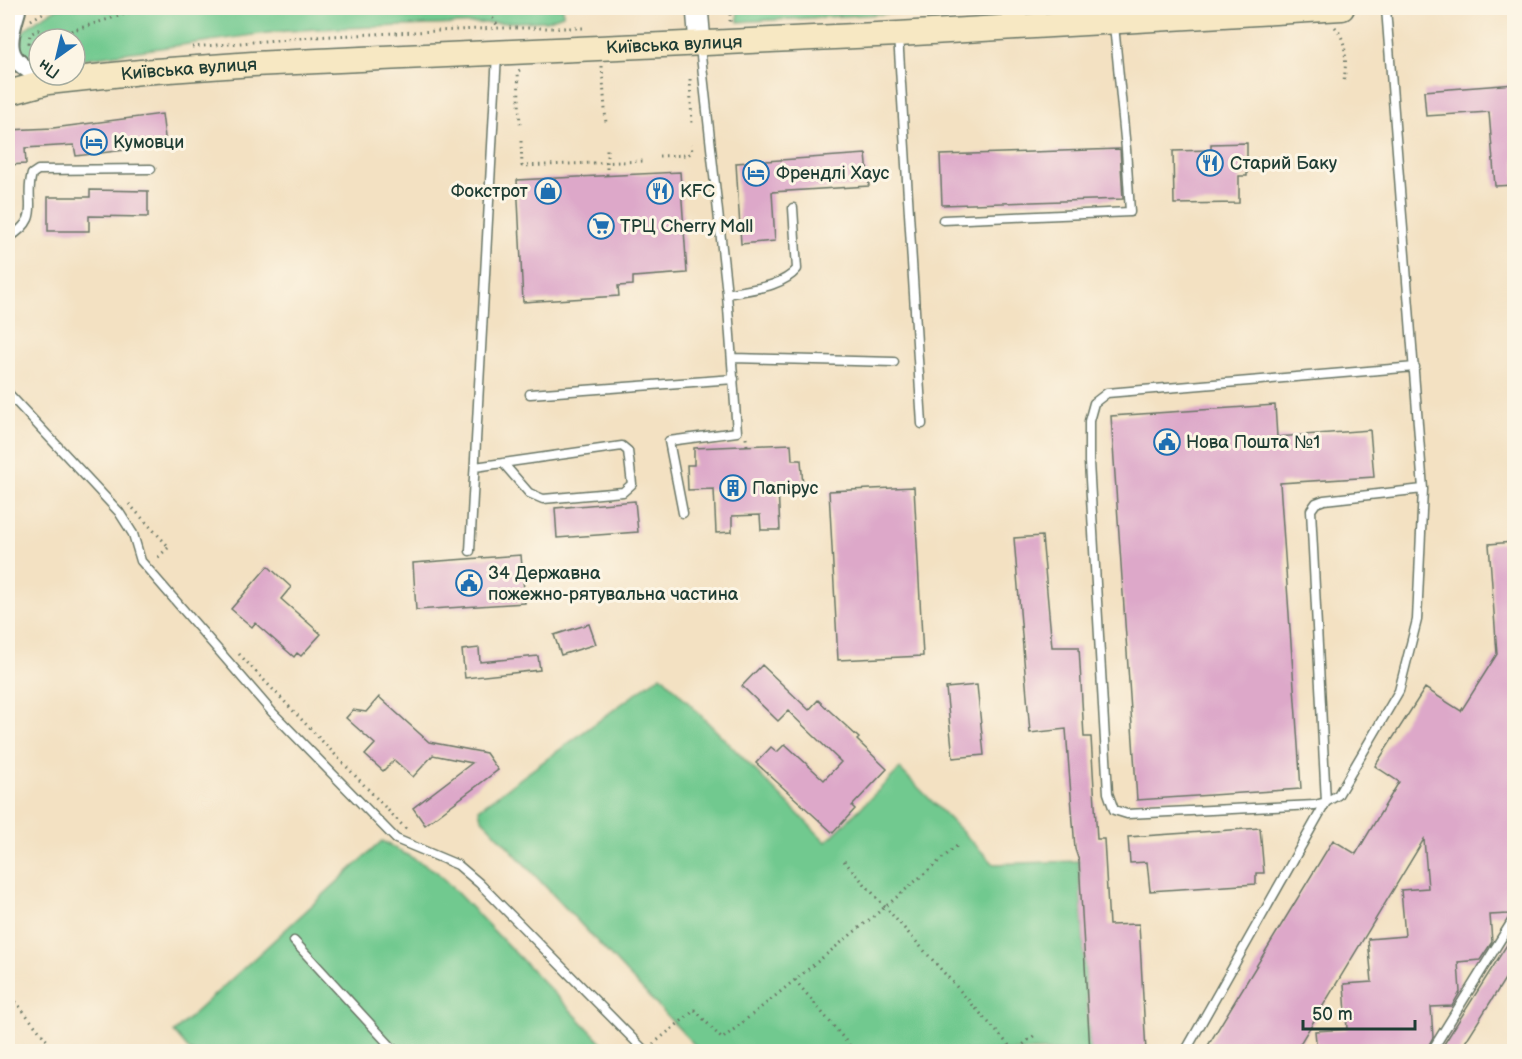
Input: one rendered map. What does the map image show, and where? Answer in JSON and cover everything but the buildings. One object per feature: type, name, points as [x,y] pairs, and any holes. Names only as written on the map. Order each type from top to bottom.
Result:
[{"type":"main road","name":"Київська вулиця","points":[[87,78],[253,64],[898,34],[1113,21],[1338,17]]},
{"type":"main road","name":"Київська вулиця","points":[[8,93],[30,87]]},
{"type":"street","points":[[697,8],[700,43]]},
{"type":"street","points":[[16,12],[9,36],[9,48],[16,63],[27,70]]},
{"type":"lane","points":[[1386,8],[1415,367],[1423,489],[1417,620],[1399,691],[1338,795],[1326,802],[1315,805],[1127,814],[1114,810],[1108,793],[1089,462],[1089,421],[1094,403],[1107,393],[1415,367]]},
{"type":"lane","points":[[943,220],[1130,212],[1113,21]]},
{"type":"lane","points":[[898,34],[922,424]]},
{"type":"lane","points":[[683,513],[669,441],[737,432],[727,294],[700,43]]},
{"type":"lane","points":[[470,551],[497,53]]},
{"type":"lane","points":[[8,237],[18,232],[27,221],[32,209],[30,180],[32,174],[38,170],[151,169]]},
{"type":"lane","points":[[727,294],[781,282],[790,278],[797,269],[792,208]]},
{"type":"lane","points":[[733,358],[894,362]]},
{"type":"lane","points":[[530,394],[734,379]]},
{"type":"lane","points":[[8,393],[119,512],[132,534],[141,561],[272,712],[396,839],[458,865],[479,883],[646,1051]]},
{"type":"lane","points":[[475,467],[503,463],[622,446],[628,451],[632,484],[623,492],[543,499],[529,494],[503,463]]},
{"type":"lane","points":[[1185,1052],[1326,802],[1311,510],[1316,503],[1324,500],[1423,489]]},
{"type":"lane","points":[[1431,1052],[1515,918]]},
{"type":"lane","points":[[294,942],[396,1052]]},
{"type":"path","points":[[83,27],[144,8]]},
{"type":"path","points":[[486,8],[499,28]]},
{"type":"path","points":[[730,8],[730,24]]},
{"type":"path","points":[[1338,17],[1346,63],[1344,82]]},
{"type":"path","points":[[602,63],[606,124]]},
{"type":"path","points":[[690,68],[692,125]]},
{"type":"path","points":[[518,71],[520,128]]},
{"type":"path","points":[[521,141],[522,166],[645,161]]},
{"type":"path","points":[[659,156],[688,155],[692,152],[691,144]]},
{"type":"path","points":[[607,149],[607,175]]},
{"type":"path","points":[[152,562],[169,547]]},
{"type":"path","points":[[233,648],[411,835],[406,845]]},
{"type":"path","points":[[646,1051],[695,1010],[722,1039],[958,845]]},
{"type":"path","points":[[844,861],[1014,1051],[1036,1034]]},
{"type":"path","points":[[795,980],[855,1052]]},
{"type":"path","points":[[8,992],[56,1052]]},
{"type":"green space","points":[[58,8],[563,8],[563,15],[546,21],[275,32],[87,58],[87,27],[29,27]]},
{"type":"green space","points":[[737,8],[990,8],[738,22]]},
{"type":"green space","points":[[27,28],[27,62],[21,55],[18,43]]},
{"type":"green space","points":[[661,675],[826,842],[900,769],[994,864],[1079,861],[1090,1051],[700,1051],[481,818],[479,809]]},
{"type":"green space","points":[[382,841],[436,871],[610,1051],[191,1052],[174,1032]]},
{"type":"place","name":"Кумовци","points":[[94,142]]},
{"type":"place","name":"Старий Баку","points":[[1210,163]]},
{"type":"place","name":"Френдлі Хаус","points":[[756,173]]},
{"type":"place","name":"Фокстрот","points":[[548,191]]},
{"type":"place","name":"KFC","points":[[660,191]]},
{"type":"place","name":"ТРЦ Cherry Mall","points":[[601,226]]},
{"type":"place","name":"Нова Пошта №1","points":[[1167,442]]},
{"type":"place","name":"Папірус","points":[[733,488]]},
{"type":"place","name":"34 Державна пожежно-рятувальна частина","points":[[469,583]]}]
